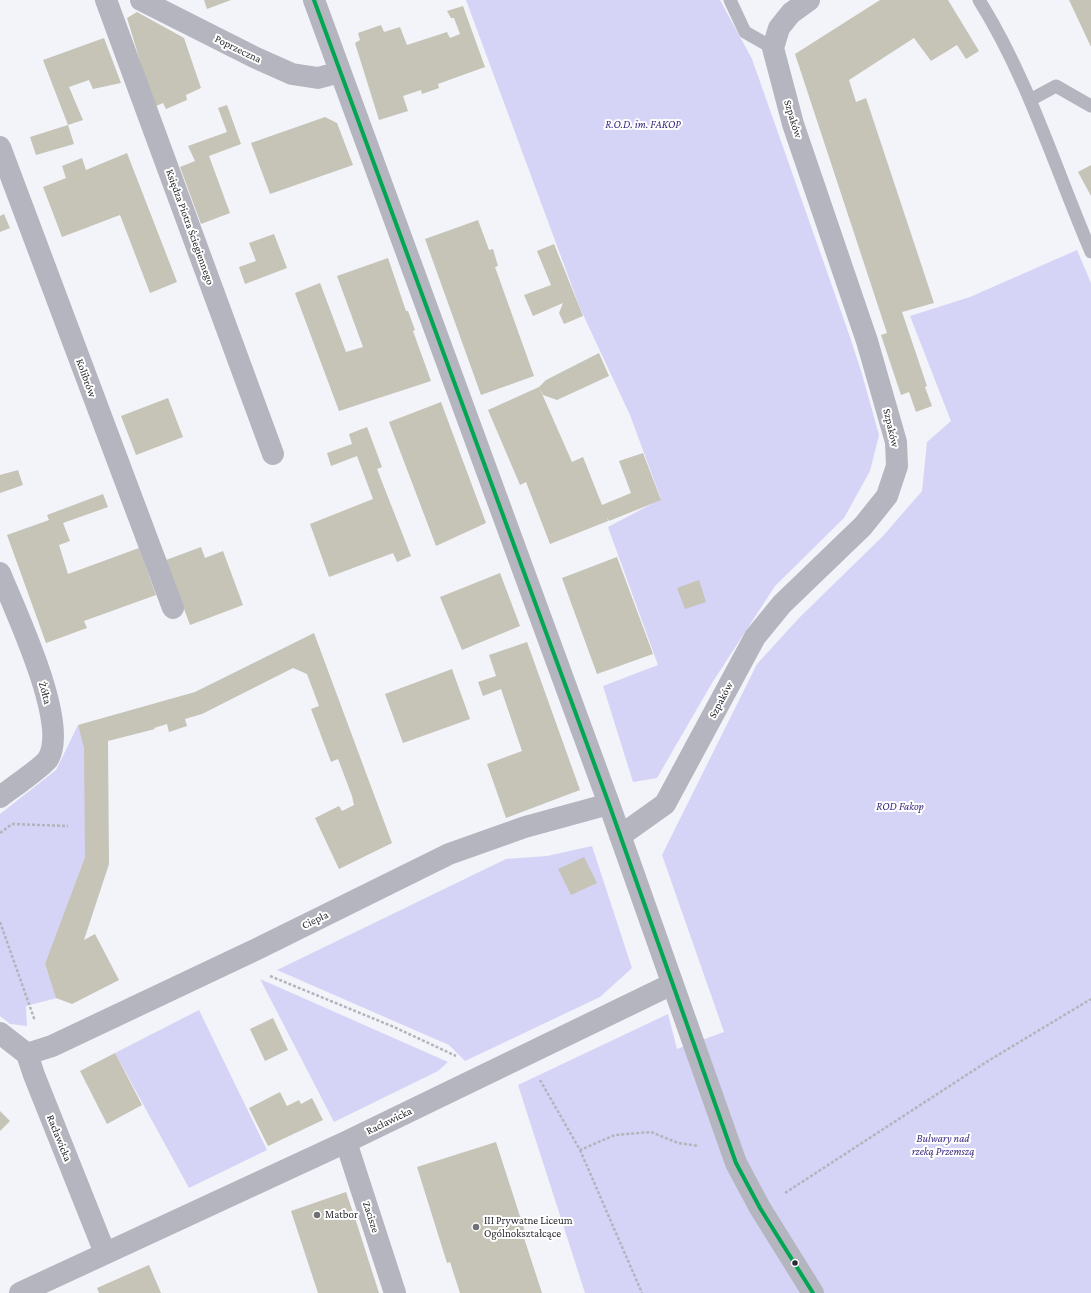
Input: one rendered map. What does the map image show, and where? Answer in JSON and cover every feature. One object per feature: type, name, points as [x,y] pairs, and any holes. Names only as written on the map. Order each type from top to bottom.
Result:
[{"type":"street","name":"Księdza Piotra Ściegiennego","points":[[106,0],[273,454]]},
{"type":"street","name":"Poprzeczna","points":[[140,0],[256,58],[292,74],[318,78],[340,72]]},
{"type":"street","points":[[314,0],[609,804],[736,1163],[760,1208],[813,1293]]},
{"type":"street","points":[[773,48],[779,28],[791,12],[809,0]]},
{"type":"street","name":"Szpaków","points":[[620,836],[665,804],[755,637],[782,604],[863,526],[887,496],[897,466],[896,442],[867,341],[793,124],[773,48]]},
{"type":"street","name":"Kolibrów","points":[[0,147],[173,608]]},
{"type":"street","name":"Żółta","points":[[0,573],[43,682],[53,722],[54,742],[48,760],[0,797]]},
{"type":"street","name":"Ciepła","points":[[28,1054],[52,1046],[256,949],[449,854],[525,827],[609,804]]},
{"type":"street","name":"Racławicka","points":[[20,1293],[346,1142],[672,984]]},
{"type":"street","points":[[0,1033],[28,1054]]},
{"type":"street","name":"Racławicka","points":[[28,1054],[34,1076],[105,1253]]},
{"type":"street","name":"Zacisze","points":[[346,1142],[395,1293]]},
{"type":"lane","points":[[730,0],[745,32],[773,48]]},
{"type":"lane","points":[[979,0],[997,28],[1030,100],[1066,193],[1091,252]]},
{"type":"lane","points":[[1030,100],[1056,86],[1091,106]]},
{"type":"path","points":[[0,833],[12,824],[68,826]]},
{"type":"path","points":[[0,922],[37,1026]]},
{"type":"path","points":[[268,975],[394,1027],[458,1058]]},
{"type":"path","points":[[760,1208],[988,1061],[1091,999]]},
{"type":"path","points":[[539,1077],[580,1150],[642,1293]]},
{"type":"path","points":[[580,1150],[616,1136],[651,1132],[678,1143],[704,1146]]},
{"type":"green space","name":"R.O.D. im. FAKOP","points":[[466,0],[720,0],[752,59],[850,337],[879,435],[870,471],[844,518],[775,586],[712,683],[657,778],[633,782],[603,686],[658,665],[608,527],[661,499],[630,415],[580,308]]},
{"type":"green space","points":[[1077,250],[1091,283],[1091,1293],[585,1293],[518,1085],[668,1014],[677,1049],[724,1032],[662,855],[757,664],[799,618],[883,536],[922,491],[927,442],[951,421],[910,316],[970,297]]},
{"type":"green space","points":[[78,725],[85,747],[85,857],[45,965],[57,998],[26,1006],[27,1026],[10,1024],[0,1016],[0,814],[56,770]]},
{"type":"green space","points":[[592,846],[632,968],[600,997],[465,1061],[449,1045],[277,970],[506,859],[547,856]]},
{"type":"green space","points":[[260,979],[448,1062],[438,1071],[334,1122]]},
{"type":"green space","points":[[199,1010],[267,1150],[189,1188],[115,1053]]},
{"type":"building","points":[[204,0],[231,0],[207,9]]},
{"type":"building","points":[[880,0],[948,0],[979,51],[966,59],[957,45],[931,61],[914,38],[849,80],[856,102],[866,98],[934,303],[902,312],[927,386],[925,387],[932,406],[916,412],[909,392],[901,395],[881,335],[887,333],[795,54]]},
{"type":"building","points":[[1069,0],[1091,0],[1091,47]]},
{"type":"building","points":[[463,6],[485,67],[438,84],[439,88],[422,94],[421,90],[403,96],[408,111],[379,120],[355,43],[360,40],[358,33],[381,25],[384,32],[400,27],[407,45],[447,32],[450,38],[460,34],[454,18],[451,18],[447,11]]},
{"type":"building","points":[[137,12],[184,38],[201,88],[186,95],[187,100],[166,109],[163,103],[154,107],[127,18]]},
{"type":"building","points":[[104,38],[121,83],[93,89],[89,80],[69,87],[83,120],[68,125],[43,60]]},
{"type":"building","points":[[227,105],[241,144],[209,156],[230,213],[201,224],[180,167],[195,161],[188,146],[227,132],[218,108]]},
{"type":"building","points":[[325,117],[337,123],[353,165],[270,194],[251,143]]},
{"type":"building","points":[[68,125],[74,144],[36,155],[30,137]]},
{"type":"building","points":[[127,153],[177,282],[150,293],[120,215],[62,237],[43,187],[66,178],[62,166],[82,158],[86,170]]},
{"type":"building","points":[[1091,165],[1091,196],[1078,172]]},
{"type":"building","points":[[4,214],[10,228],[0,232],[0,216]]},
{"type":"building","points":[[478,220],[489,250],[493,249],[498,266],[495,267],[534,376],[481,395],[425,239]]},
{"type":"building","points":[[274,234],[287,268],[245,284],[239,267],[256,261],[249,243]]},
{"type":"building","points":[[554,244],[583,316],[564,324],[559,313],[563,303],[533,316],[524,295],[551,285],[537,251]]},
{"type":"building","points":[[388,258],[406,311],[408,311],[415,330],[413,331],[431,381],[339,411],[295,293],[320,283],[346,352],[363,347],[337,276]]},
{"type":"building","points":[[599,353],[609,376],[557,400],[543,395],[539,387],[546,380]]},
{"type":"building","points":[[539,387],[572,462],[583,457],[602,505],[631,493],[619,461],[643,453],[661,500],[609,521],[607,517],[608,521],[550,544],[526,482],[520,485],[488,410]]},
{"type":"building","points":[[168,398],[183,437],[136,455],[121,416]]},
{"type":"building","points":[[441,402],[486,523],[436,546],[389,422]]},
{"type":"building","points":[[367,427],[382,467],[377,469],[411,556],[397,562],[393,553],[329,577],[310,524],[373,499],[357,456],[331,466],[327,453],[352,444],[349,434]]},
{"type":"building","points":[[18,470],[23,485],[0,493],[0,475]]},
{"type":"building","points":[[103,494],[108,507],[63,523],[70,541],[59,545],[68,574],[139,548],[156,595],[84,621],[87,628],[46,643],[7,535],[49,520],[47,515]]},
{"type":"building","points":[[201,547],[205,558],[223,551],[243,605],[190,625],[166,560]]},
{"type":"building","points":[[617,557],[653,654],[597,674],[562,578]]},
{"type":"building","points":[[500,573],[520,626],[462,650],[440,597]]},
{"type":"building","points":[[699,580],[706,602],[685,609],[677,588]]},
{"type":"building","points":[[314,633],[392,843],[339,869],[315,818],[339,806],[342,811],[354,805],[352,796],[338,759],[331,762],[311,709],[319,706],[307,674],[293,668],[202,714],[185,719],[187,726],[169,732],[167,724],[154,728],[155,729],[108,741],[109,864],[84,940],[95,934],[119,980],[72,1004],[56,998],[45,964],[85,857],[84,748],[78,725],[195,692]]},
{"type":"building","points":[[527,642],[580,790],[506,818],[487,764],[522,751],[501,689],[483,696],[478,682],[496,676],[489,655]]},
{"type":"building","points":[[452,669],[470,719],[403,743],[385,694]]},
{"type":"building","points":[[584,857],[597,883],[571,895],[558,869]]},
{"type":"building","points":[[273,1018],[288,1050],[265,1061],[250,1029]]},
{"type":"building","points":[[115,1053],[142,1105],[107,1124],[80,1071]]},
{"type":"building","points":[[280,1092],[287,1106],[299,1100],[301,1104],[312,1098],[323,1120],[268,1146],[249,1108]]},
{"type":"building","points":[[0,1111],[10,1121],[0,1131]]},
{"type":"building","points":[[496,1142],[527,1238],[524,1238],[542,1293],[460,1293],[450,1262],[447,1263],[417,1167]]},
{"type":"building","points":[[346,1192],[379,1293],[318,1293],[291,1211]]},
{"type":"building","points":[[149,1265],[161,1293],[99,1293],[97,1288]]},
{"type":"transit line","points":[[314,0],[609,804],[736,1163],[760,1208],[813,1293]]},
{"type":"place","name":"Matbor","points":[[317,1215]]},
{"type":"place","name":"III Prywatne Liceum Ogólnokształcące","points":[[476,1227]]},
{"type":"park label","name":"ROD Fakop","points":[[900,807]]},
{"type":"park label","name":"Bulwary nad rzeką Przemszą","points":[[943,1145]]}]
